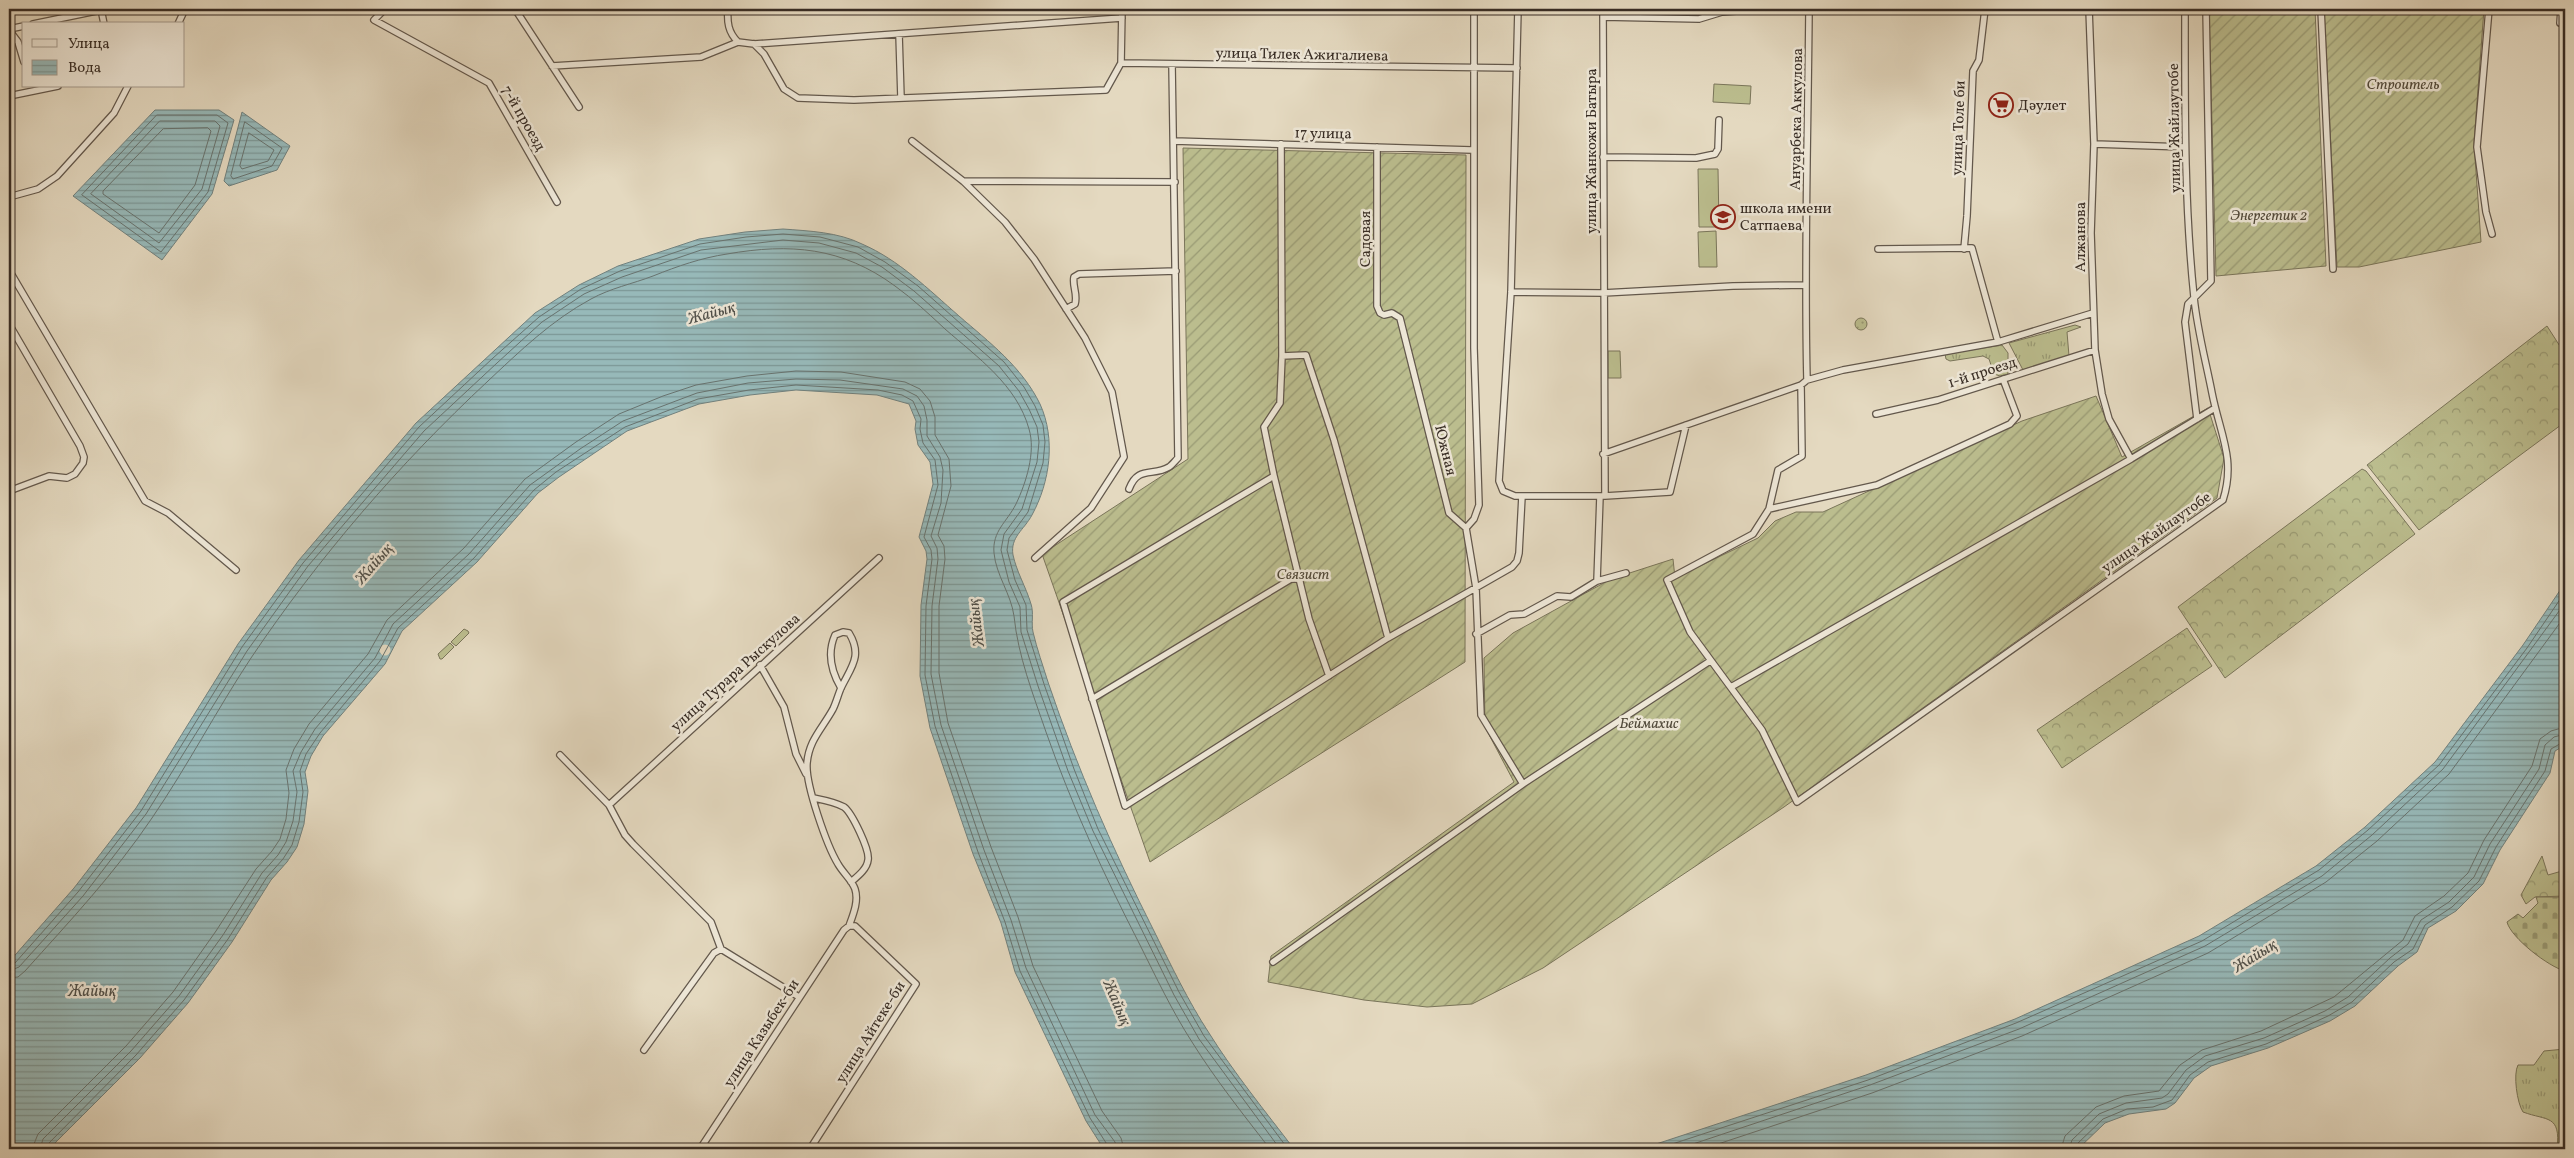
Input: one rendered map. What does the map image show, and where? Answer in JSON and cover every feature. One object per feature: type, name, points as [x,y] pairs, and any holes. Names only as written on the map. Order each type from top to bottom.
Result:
[{"type":"street","points":[[42,22],[103,9],[104,22]]},
{"type":"street","points":[[179,22],[185,9]]},
{"type":"street","name":"7-й проезд","points":[[384,9],[374,20],[489,83],[557,202]]},
{"type":"street","points":[[515,9],[579,107]]},
{"type":"street","points":[[728,9],[729,29],[738,42]]},
{"type":"street","points":[[754,44],[764,54],[784,90],[798,98],[854,100],[1106,90],[1121,63],[1122,9]]},
{"type":"street","points":[[1474,9],[1472,150],[1474,348],[1479,505],[1474,519],[1466,528],[1476,588],[1476,634],[1481,715],[1523,784]]},
{"type":"street","points":[[1518,9],[1511,292],[1498,481],[1503,491],[1519,496],[1602,496],[1670,492],[1686,425]]},
{"type":"street","name":"улица Жанкожи Батыра","points":[[1597,581],[1603,454],[1603,9]]},
{"type":"street","points":[[1641,16],[1642,9]]},
{"type":"street","points":[[1603,16],[1641,16],[1699,20],[1722,12],[1764,9]]},
{"type":"street","name":"Ануарбека Аккулова","points":[[1807,380],[1805,286],[1808,249],[1809,9]]},
{"type":"street","name":"улица Толе би","points":[[1964,249],[1968,216],[1973,71],[1979,60],[1985,9]]},
{"type":"street","name":"Алжанова","points":[[2089,9],[2094,144],[2091,233],[2095,350],[2102,394],[2109,419],[2131,459]]},
{"type":"street","name":"улица Жайлаутобе","points":[[1731,686],[1762,730],[1797,802],[2223,500],[2229,481],[2229,464],[2215,408],[2194,298],[2185,147],[2185,9]]},
{"type":"street","points":[[2197,419],[2185,322],[2188,304],[2211,281],[2206,9]]},
{"type":"street","points":[[2321,9],[2333,270]]},
{"type":"street","points":[[2489,9],[2476,147],[2486,212],[2492,234]]},
{"type":"street","points":[[2561,9],[2560,23],[2565,23]]},
{"type":"street","points":[[552,66],[701,56],[738,42],[754,44],[1122,18]]},
{"type":"street","points":[[22,27],[9,30],[18,42],[22,55]]},
{"type":"street","points":[[899,34],[902,98]]},
{"type":"street","name":"улица Тилек Ажигалиева","points":[[1121,63],[1483,70],[1517,68]]},
{"type":"street","points":[[1129,489],[1133,480],[1143,472],[1168,468],[1178,458],[1172,64]]},
{"type":"street","points":[[9,197],[38,190],[57,176],[114,113],[127,88]]},
{"type":"street","points":[[9,96],[29,89]]},
{"type":"street","points":[[1603,157],[1696,158],[1715,154],[1718,149],[1719,120]]},
{"type":"street","points":[[912,141],[963,181],[1005,222],[1028,251],[1085,338],[1112,392],[1124,457],[1090,508],[1035,558]]},
{"type":"street","name":"17 улица","points":[[1174,141],[1472,150]]},
{"type":"street","points":[[1281,144],[1282,356],[1280,403],[1264,427],[1274,476],[1310,619],[1329,676]]},
{"type":"street","points":[[2094,144],[2185,147]]},
{"type":"street","name":"Садовая","points":[[1377,147],[1377,306],[1380,313],[1396,314]]},
{"type":"street","points":[[963,181],[1174,182]]},
{"type":"street","points":[[1878,249],[1972,248],[1998,342]]},
{"type":"street","points":[[9,270],[145,501],[168,512],[236,570]]},
{"type":"street","points":[[1066,309],[1075,304],[1076,293],[1072,284],[1074,277],[1079,274],[1176,271]]},
{"type":"street","points":[[1511,292],[1603,293],[1733,286],[1805,286]]},
{"type":"street","points":[[1603,454],[1801,385],[1807,380],[1843,370],[1998,342],[2093,313]]},
{"type":"street","name":"Южная","points":[[1396,314],[1400,318],[1449,513],[1466,528]]},
{"type":"street","points":[[9,324],[80,446],[84,457],[80,468],[75,474],[67,478],[49,476],[9,490]]},
{"type":"street","name":"1-й проезд","points":[[1876,414],[1938,400],[2095,350]]},
{"type":"street","points":[[1282,356],[1306,355],[1334,440],[1388,638]]},
{"type":"street","points":[[1769,509],[1877,485],[2010,424],[2017,416],[2003,379]]},
{"type":"street","points":[[1801,385],[1802,456],[1778,470],[1769,509],[1753,534],[1667,580],[1690,632],[1710,661],[1731,686],[2131,459],[2215,408]]},
{"type":"street","points":[[1274,476],[1062,602],[1125,806],[1388,638],[1512,567],[1517,561],[1519,496]]},
{"type":"street","name":"улица Турара Рыскулова","points":[[609,806],[760,665],[880,558]]},
{"type":"street","points":[[1476,634],[1510,614],[1524,614],[1557,596],[1571,597],[1597,581],[1626,573]]},
{"type":"street","points":[[1092,699],[1291,579],[1300,579]]},
{"type":"street","points":[[808,778],[807,765],[810,745],[834,708],[841,688],[854,664],[856,647],[849,633],[843,632],[835,635],[830,655],[836,679],[841,688]]},
{"type":"street","points":[[1273,962],[1523,784],[1710,661]]},
{"type":"street","points":[[760,665],[784,707],[796,754],[808,778],[814,798],[833,855],[851,882],[863,871],[868,861],[867,850],[846,809],[835,803],[814,798]]},
{"type":"street","points":[[560,755],[609,806],[629,839],[711,922],[721,949],[799,997]]},
{"type":"street","name":"улица Казыбек-би","points":[[700,1149],[799,997],[847,928],[856,898],[851,882]]},
{"type":"street","name":"улица Айтеке-би","points":[[810,1149],[916,984],[855,926],[847,928]]},
{"type":"street","points":[[644,1050],[714,953],[721,949]]},
{"type":"green space","name":"Энергетик 2","points":[[2209,9],[2315,9],[2326,266],[2216,276]]},
{"type":"green space","name":"Строитель","points":[[2324,9],[2484,9],[2474,143],[2481,242],[2359,267],[2337,267]]},
{"type":"green space","points":[[1714,84],[1751,86],[1750,104],[1713,102]]},
{"type":"green space","name":"Связист","points":[[1183,148],[1466,155],[1465,662],[1150,862],[1042,554],[1188,459]]},
{"type":"green space","points":[[1698,169],[1718,169],[1719,227],[1699,227]]},
{"type":"green space","points":[[1716,231],[1717,267],[1699,267],[1698,232]]},
{"type":"green space","points":[[1859,318],[1863,318],[1867,324],[1863,330],[1859,330],[1855,326],[1855,322]]},
{"type":"green space","points":[[2075,325],[2081,327],[2067,332],[2069,356],[2023,370],[2009,343]]},
{"type":"green space","points":[[2547,326],[2565,354],[2565,422],[2419,530],[2367,465]]},
{"type":"green space","points":[[2002,345],[2008,353],[2008,374],[2000,376],[1994,374],[1989,359],[1983,356],[1950,361],[1946,359],[1945,354]]},
{"type":"green space","points":[[1608,351],[1620,351],[1621,378],[1608,378]]},
{"type":"green space","name":"Беймахис","points":[[2096,396],[2122,457],[2208,408],[2224,458],[2217,498],[1784,807],[1543,968],[1472,1004],[1427,1007],[1364,1000],[1268,982],[1271,956],[1514,782],[1485,727],[1484,658],[1513,633],[1611,579],[1673,559],[1675,578],[1758,538],[1775,521],[1796,512],[1823,512],[2022,421]]},
{"type":"green space","points":[[2362,469],[2366,471],[2415,534],[2225,678],[2178,607]]},
{"type":"green space","points":[[2187,628],[2212,666],[2062,768],[2037,730]]},
{"type":"green space","points":[[464,629],[469,633],[456,646],[451,642]]},
{"type":"green space","points":[[450,643],[454,647],[440,659],[438,654]]},
{"type":"green space","points":[[2542,856],[2548,875],[2562,871],[2565,896],[2535,897],[2526,904],[2521,895]]},
{"type":"green space","points":[[2536,897],[2565,897],[2565,971],[2550,964],[2532,951],[2516,936],[2507,922],[2518,914],[2523,918],[2538,903]]},
{"type":"green space","points":[[2565,1049],[2565,1149],[2557,1149],[2558,1138],[2554,1124],[2545,1118],[2523,1112],[2517,1096],[2516,1075],[2518,1065],[2534,1065],[2544,1051]]},
{"type":"water","points":[[155,110],[219,110],[234,120],[212,194],[162,260],[73,196]]},
{"type":"water","points":[[242,112],[290,146],[277,170],[229,186],[224,181]]},
{"type":"water","name":"Жайық","points":[[783,229],[843,237],[862,244],[888,258],[924,286],[1004,356],[1033,391],[1045,417],[1048,431],[1049,460],[1043,489],[1032,515],[1016,538],[1013,555],[1031,604],[1033,632],[1048,682],[1096,808],[1124,870],[1180,983],[1201,1021],[1229,1063],[1294,1149],[1107,1149],[1100,1143],[1086,1121],[1015,972],[1001,923],[973,854],[930,728],[920,676],[921,605],[927,559],[926,551],[919,537],[933,484],[930,462],[918,445],[915,429],[916,421],[909,404],[877,395],[796,390],[750,395],[699,404],[627,431],[538,493],[477,562],[402,631],[385,664],[323,736],[311,756],[305,772],[308,791],[304,824],[297,847],[271,880],[232,942],[188,1003],[140,1058],[49,1149],[9,1149],[9,962],[74,888],[136,808],[238,644],[299,560],[416,423],[535,313],[579,285],[618,266],[699,239],[745,232]]},
{"type":"water","name":"Жайық","points":[[2565,583],[2565,745],[2555,751],[2550,773],[2500,850],[2483,884],[2456,911],[2428,928],[2417,952],[2398,966],[2355,1006],[2330,1021],[2268,1048],[2211,1066],[2194,1078],[2175,1103],[2166,1109],[2129,1114],[2105,1123],[2078,1149],[1641,1149],[1866,1075],[2015,1019],[2199,936],[2316,866],[2365,827],[2435,762],[2523,645]]},
{"type":"pier","points":[[385,644],[391,650],[385,656],[379,650]]},
{"type":"place","name":"Дәулет","points":[[2001,105]]},
{"type":"place","name":"школа имени Сатпаева","points":[[1723,217]]}]
